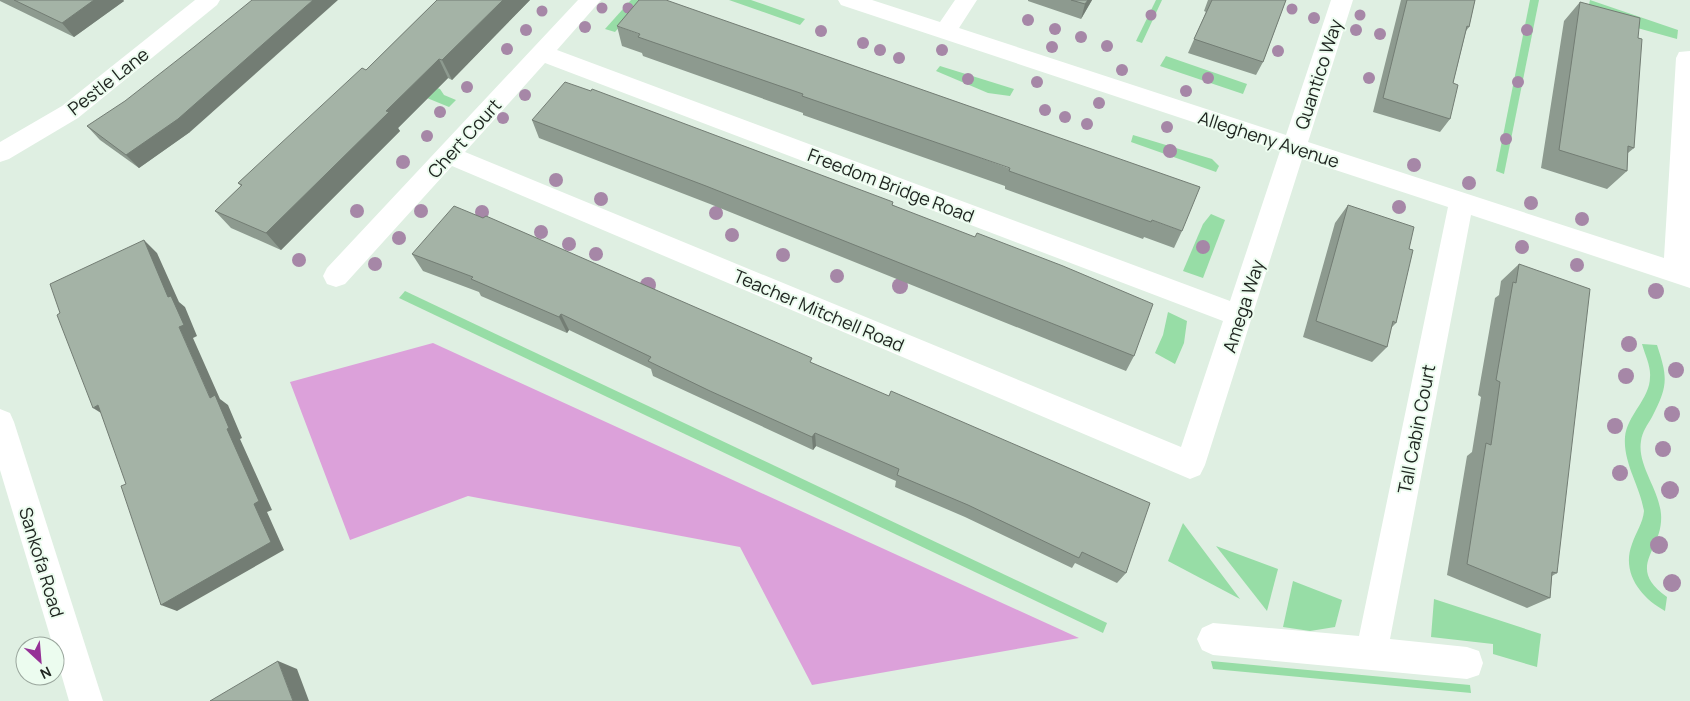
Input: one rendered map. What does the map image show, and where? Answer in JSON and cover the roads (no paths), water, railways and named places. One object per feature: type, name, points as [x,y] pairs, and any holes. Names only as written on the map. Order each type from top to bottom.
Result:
[{"type":"street","name":"Pestle Lane","points":[[0,153],[70,112],[209,0]]},
{"type":"street","name":"Chert Court","points":[[336,276],[590,0]]},
{"type":"street","name":"Allegheny Avenue","points":[[849,0],[1683,275]]},
{"type":"street","points":[[946,32],[966,0]]},
{"type":"street","name":"Quantico Way","points":[[1294,148],[1342,0]]},
{"type":"street","name":"Freedom Bridge Road","points":[[541,53],[1240,316]]},
{"type":"street","points":[[1683,275],[1687,58]]},
{"type":"street","name":"Amega Way","points":[[1190,465],[1294,148]]},
{"type":"street","name":"Teacher Mitchell Road","points":[[449,155],[1190,465]]},
{"type":"street","name":"Tall Cabin Court","points":[[1371,655],[1461,203]]},
{"type":"street","name":"Sankofa Road","points":[[0,422],[5,459],[86,701]]},
{"type":"street","points":[[1213,639],[1371,655],[1467,662]]}]
